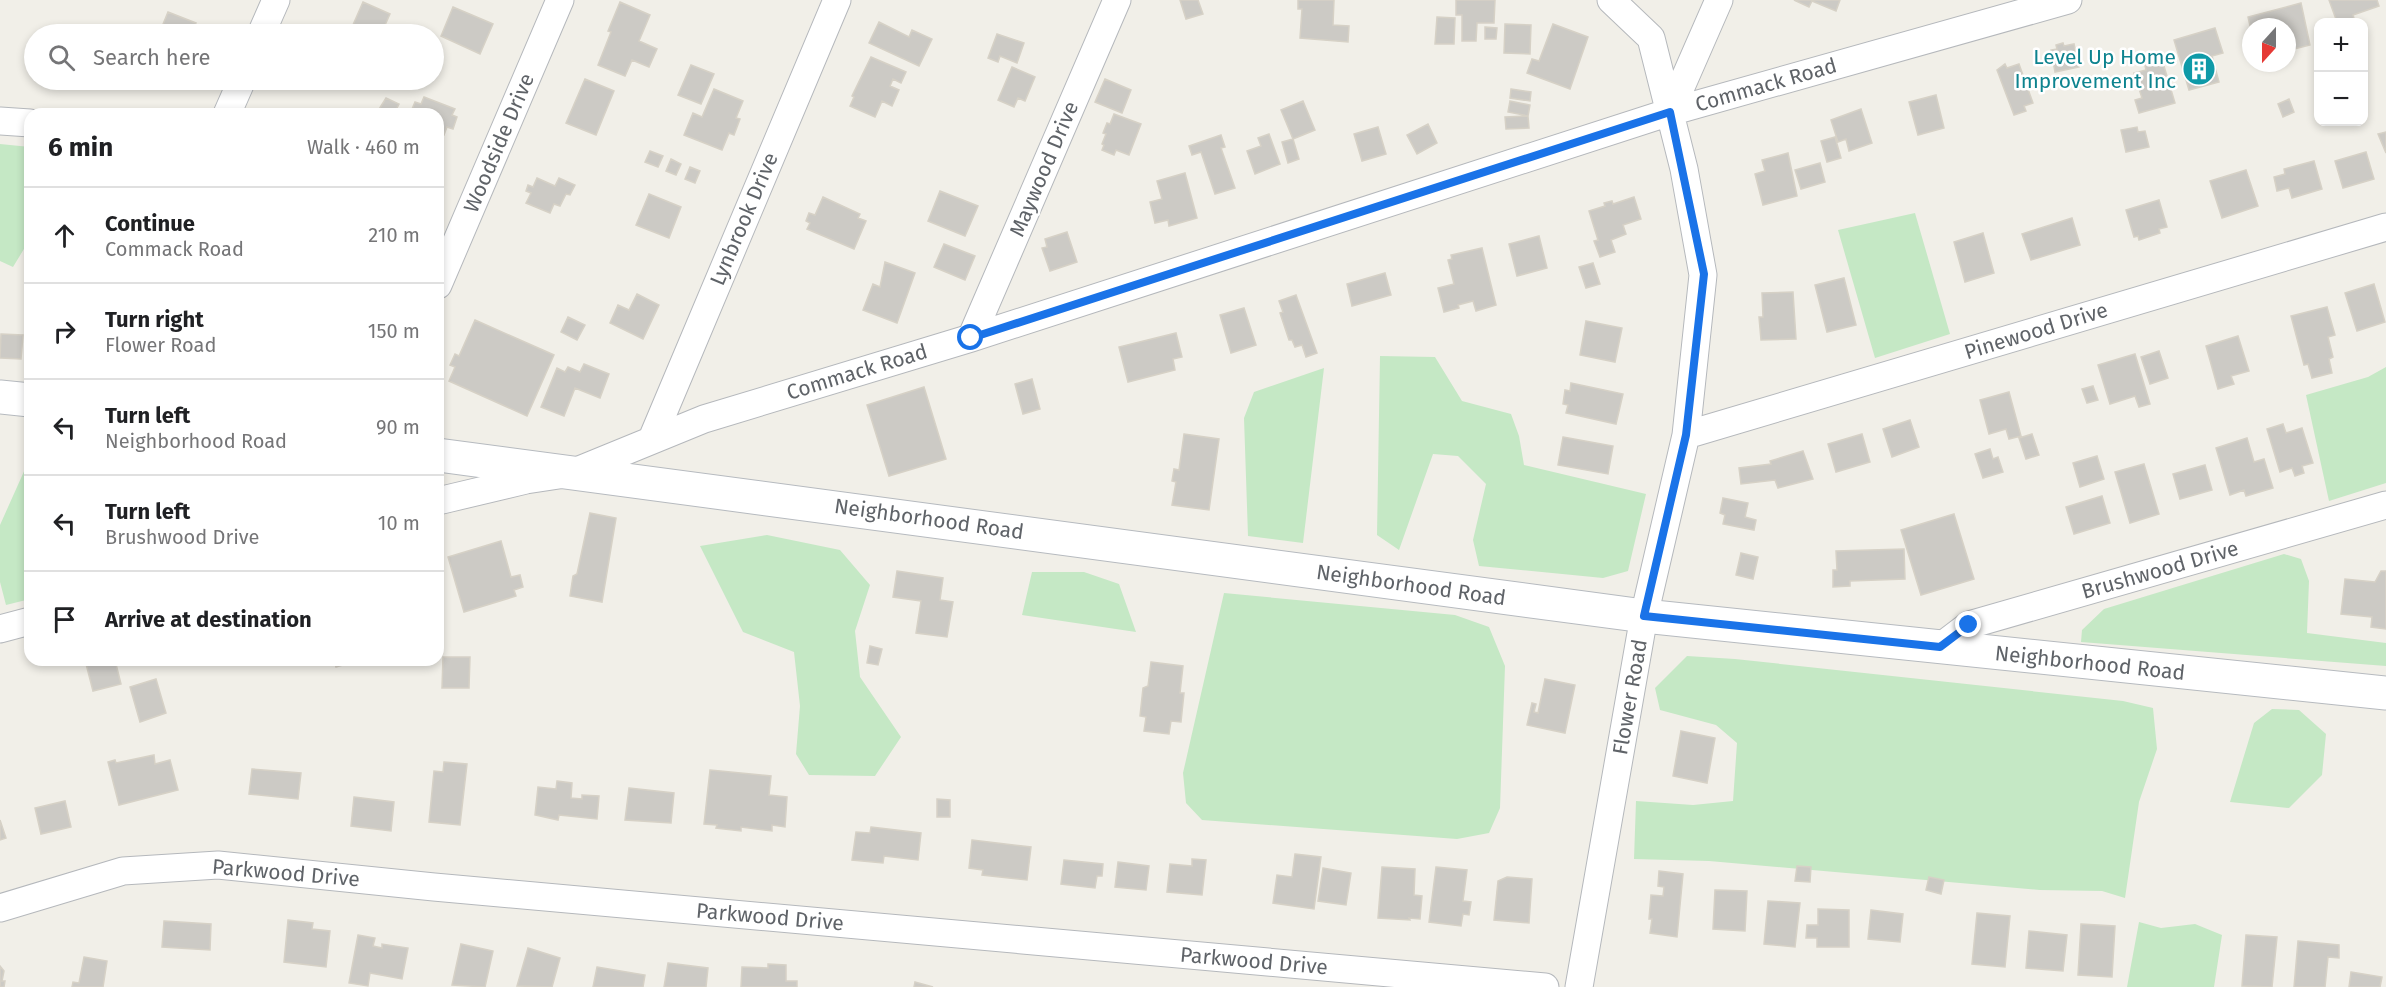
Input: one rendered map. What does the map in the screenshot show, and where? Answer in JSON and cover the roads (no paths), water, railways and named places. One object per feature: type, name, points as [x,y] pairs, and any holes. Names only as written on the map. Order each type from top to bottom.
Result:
[{"type":"main road","points":[[0,397],[24,399]]},
{"type":"main road","name":"Neighborhood Road","points":[[444,456],[774,498],[1644,616],[2386,693]]},
{"type":"street","points":[[265,24],[276,0]]},
{"type":"street","name":"Woodside Drive","points":[[444,271],[560,0]]},
{"type":"street","name":"Lynbrook Drive","points":[[652,439],[837,0]]},
{"type":"street","name":"Maywood Drive","points":[[971,338],[1117,0]]},
{"type":"street","name":"Flower Road","points":[[1579,987],[1644,616],[1686,435],[1704,274],[1670,112],[1651,38],[1611,0]]},
{"type":"street","points":[[1670,112],[1719,0]]},
{"type":"street","name":"Commack Road","points":[[444,500],[526,480],[572,473],[704,419],[971,338],[1670,112],[2008,10],[2068,0]]},
{"type":"street","points":[[230,108],[238,90]]},
{"type":"street","points":[[0,121],[24,123]]},
{"type":"street","name":"Pinewood Drive","points":[[1686,435],[2386,227]]},
{"type":"street","name":"Brushwood Drive","points":[[1940,647],[1969,625],[2386,505]]},
{"type":"street","points":[[0,629],[24,623]]},
{"type":"street","name":"Parkwood Drive","points":[[0,908],[123,871],[218,865],[280,869],[434,887],[1545,987]]},
{"type":"place","name":"Level Up Home Improvement Inc","points":[[2199,69]]}]
